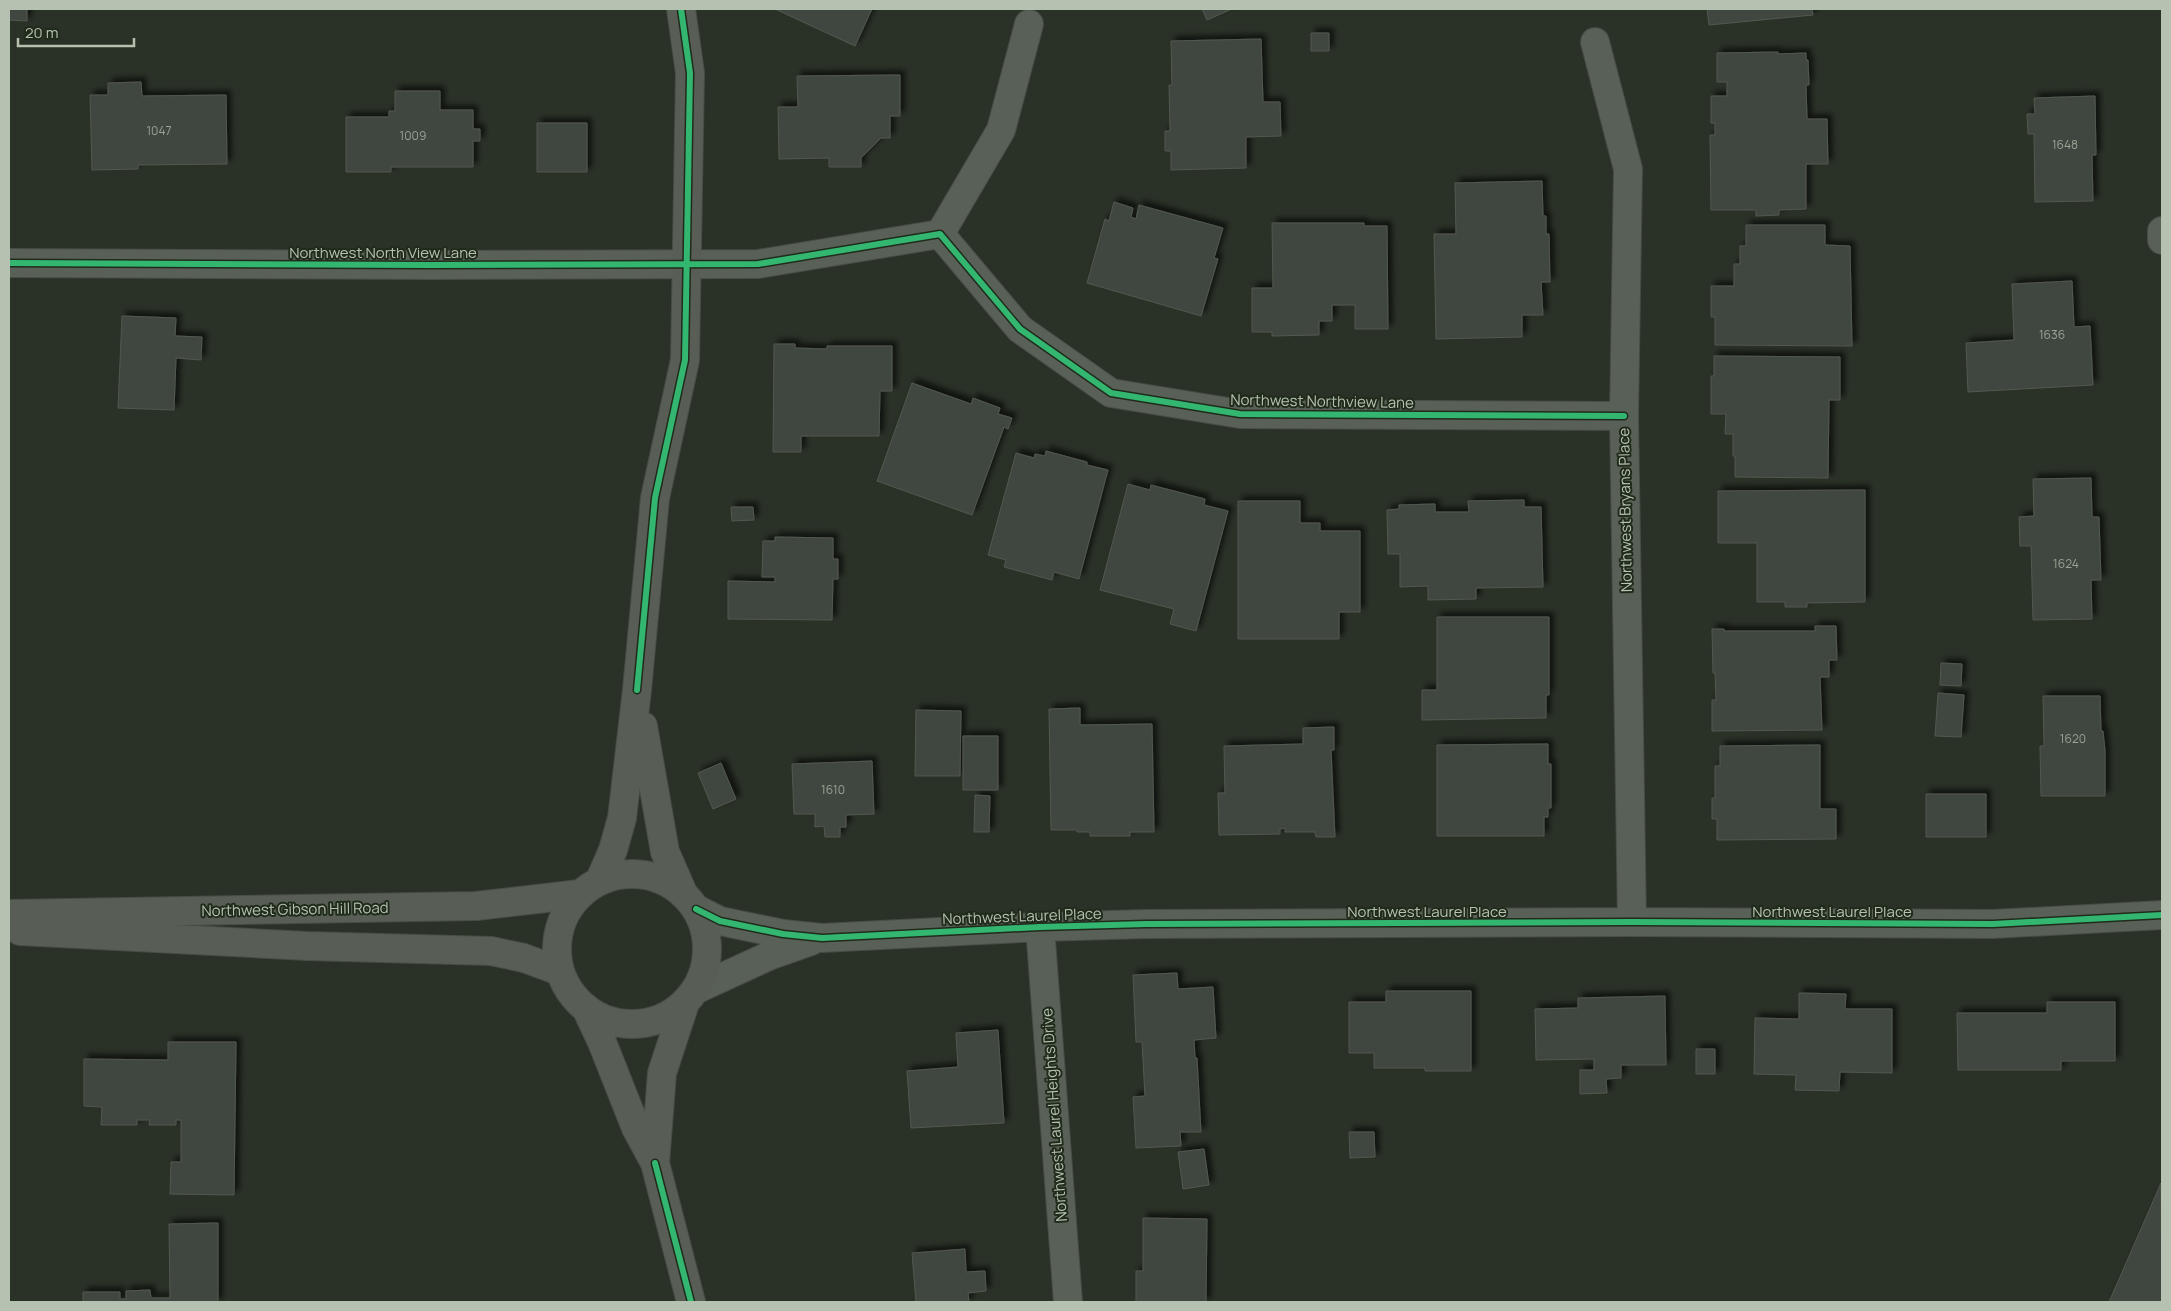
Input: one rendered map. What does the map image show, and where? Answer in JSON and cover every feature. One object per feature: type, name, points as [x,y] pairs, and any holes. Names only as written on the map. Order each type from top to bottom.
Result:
[{"type":"main road","points":[[681,9],[690,73],[685,360],[655,498],[637,690],[622,818],[613,850],[590,887],[564,918],[558,942],[559,971],[570,993],[586,1008],[619,1024],[645,1023],[670,1016],[690,998]]},
{"type":"main road","points":[[637,690],[665,852],[705,928],[708,950],[706,969],[690,998],[662,1073],[655,1163]]},
{"type":"main road","points":[[590,887],[627,874],[651,877],[667,882],[690,901]]},
{"type":"main road","name":"Northwest Gibson Hill Road","points":[[9,914],[476,906],[590,887]]},
{"type":"main road","name":"Northwest Gibson Hill Road","points":[[9,930],[307,946],[491,951],[524,958],[559,971]]},
{"type":"main road","points":[[586,1008],[602,1042],[636,1128],[655,1163],[691,1302]]},
{"type":"street","points":[[940,234],[1001,130],[1029,24]]},
{"type":"street","name":"Northwest Bryans Place","points":[[1595,42],[1628,169],[1624,416],[1632,922]]},
{"type":"street","points":[[2162,231],[2162,240]]},
{"type":"street","name":"Northwest North View Lane","points":[[9,263],[758,264],[940,234]]},
{"type":"street","name":"Northwest Northview Lane","points":[[940,234],[1020,329],[1111,393],[1240,414],[1624,416]]},
{"type":"street","name":"Northwest Laurel Place","points":[[690,901],[720,920],[783,934],[822,938],[1040,927],[1146,924],[1632,922],[1993,924],[2162,915]]},
{"type":"street","name":"Northwest Laurel Heights Drive","points":[[1040,927],[1068,1302]]},
{"type":"street","name":"Northwest Laurel Place","points":[[690,998],[771,955],[822,938]]},
{"type":"building","points":[[9,9],[27,9],[27,21],[9,20]]},
{"type":"building","points":[[775,9],[872,9],[855,46]]},
{"type":"building","points":[[1202,9],[1232,9],[1207,20]]},
{"type":"building","points":[[1707,9],[1812,9],[1813,15],[1709,25]]},
{"type":"building","points":[[1311,33],[1329,33],[1329,51],[1311,51]]},
{"type":"building","points":[[1261,39],[1263,102],[1280,102],[1281,136],[1246,137],[1246,168],[1171,170],[1171,151],[1165,151],[1165,131],[1170,131],[1169,85],[1172,85],[1171,41]]},
{"type":"building","points":[[1778,52],[1778,54],[1806,53],[1809,85],[1806,85],[1807,119],[1827,119],[1828,164],[1806,164],[1806,209],[1779,210],[1779,215],[1756,216],[1756,210],[1711,210],[1710,135],[1715,135],[1715,123],[1711,123],[1711,96],[1727,96],[1727,82],[1717,82],[1717,53]]},
{"type":"building","points":[[900,75],[900,116],[890,116],[890,138],[881,138],[861,158],[861,167],[829,167],[829,158],[779,159],[778,107],[798,107],[797,76]]},
{"type":"building","points":[[141,82],[142,96],[226,95],[227,164],[138,165],[138,169],[92,170],[90,95],[108,95],[108,83]]},
{"type":"building","points":[[395,91],[440,91],[440,110],[473,110],[473,129],[480,129],[480,141],[473,141],[473,167],[391,167],[391,172],[346,172],[346,117],[389,117],[389,111],[395,111]]},
{"type":"building","points":[[2095,96],[2096,155],[2092,155],[2093,201],[2035,202],[2034,134],[2028,134],[2027,114],[2035,114],[2034,98]]},
{"type":"building","points":[[537,123],[587,123],[587,172],[537,172]]},
{"type":"building","points":[[1542,181],[1543,216],[1546,216],[1546,234],[1549,234],[1550,282],[1541,282],[1543,315],[1522,315],[1522,337],[1436,339],[1434,234],[1456,234],[1455,183]]},
{"type":"building","points":[[1114,202],[1133,208],[1131,217],[1136,219],[1139,205],[1223,228],[1214,258],[1218,259],[1201,316],[1087,283],[1105,219],[1109,221]]},
{"type":"building","points":[[1272,223],[1364,223],[1364,226],[1387,226],[1388,329],[1355,329],[1355,305],[1332,305],[1332,321],[1319,321],[1319,335],[1272,336],[1272,332],[1252,332],[1252,288],[1273,288]]},
{"type":"building","points":[[1746,225],[1825,225],[1825,245],[1850,246],[1852,346],[1715,345],[1715,317],[1711,317],[1711,286],[1734,286],[1734,264],[1740,264],[1740,246],[1746,246]]},
{"type":"building","points":[[2072,281],[2074,327],[2090,326],[2093,385],[1968,392],[1966,343],[2014,340],[2012,284]]},
{"type":"building","points":[[122,316],[176,318],[175,336],[202,337],[201,360],[176,358],[174,410],[118,408]]},
{"type":"building","points":[[774,344],[795,344],[795,348],[827,349],[827,346],[892,346],[892,391],[880,391],[879,436],[801,436],[801,452],[773,452]]},
{"type":"building","points":[[1714,356],[1840,357],[1840,400],[1829,400],[1828,478],[1735,477],[1733,434],[1725,434],[1726,414],[1711,414],[1711,376],[1714,376]]},
{"type":"building","points":[[912,383],[971,404],[973,398],[1000,408],[998,414],[1012,418],[1008,429],[1004,427],[972,515],[877,481]]},
{"type":"building","points":[[1046,451],[1108,470],[1079,579],[1054,572],[1052,580],[1004,567],[1006,560],[988,555],[1016,453],[1034,458],[1035,454],[1045,456]]},
{"type":"building","points":[[2091,478],[2092,517],[2099,517],[2101,580],[2091,580],[2092,619],[2033,620],[2031,546],[2020,546],[2019,517],[2034,516],[2033,479]]},
{"type":"building","points":[[1128,484],[1150,490],[1151,485],[1205,499],[1204,505],[1228,511],[1196,631],[1170,624],[1174,609],[1100,590]]},
{"type":"building","points":[[1865,490],[1865,602],[1807,603],[1807,607],[1785,607],[1785,602],[1757,602],[1757,543],[1718,543],[1718,491]]},
{"type":"building","points":[[1524,500],[1524,507],[1541,507],[1543,587],[1476,588],[1476,599],[1428,600],[1428,586],[1400,587],[1400,554],[1388,554],[1387,510],[1399,509],[1399,505],[1435,504],[1435,512],[1469,512],[1468,501]]},
{"type":"building","points":[[1238,501],[1300,501],[1300,523],[1320,523],[1320,531],[1360,531],[1360,612],[1339,612],[1339,639],[1238,639]]},
{"type":"building","points":[[731,507],[753,507],[754,520],[732,521]]},
{"type":"building","points":[[775,537],[833,538],[833,559],[838,559],[838,579],[833,579],[832,620],[728,619],[728,581],[775,582],[775,577],[762,577],[763,541],[775,541]]},
{"type":"building","points":[[1437,617],[1549,617],[1549,695],[1546,695],[1546,718],[1422,720],[1422,690],[1437,690]]},
{"type":"building","points":[[1815,626],[1836,626],[1837,660],[1829,660],[1829,677],[1820,677],[1822,730],[1712,731],[1712,700],[1716,700],[1712,629],[1724,629],[1724,631],[1815,631]]},
{"type":"building","points":[[1941,663],[1962,664],[1961,686],[1940,685]]},
{"type":"building","points":[[1938,693],[1964,695],[1961,737],[1935,736]]},
{"type":"building","points":[[2043,696],[2100,696],[2101,731],[2103,731],[2105,751],[2105,796],[2041,796],[2040,746],[2044,746]]},
{"type":"building","points":[[1080,708],[1080,725],[1152,724],[1154,832],[1130,832],[1130,836],[1090,836],[1090,832],[1077,832],[1077,830],[1051,830],[1049,709]]},
{"type":"building","points":[[916,710],[961,711],[960,776],[915,776]]},
{"type":"building","points":[[1334,727],[1334,750],[1331,750],[1335,837],[1316,837],[1315,832],[1285,832],[1285,828],[1280,829],[1280,834],[1219,835],[1218,793],[1225,793],[1224,746],[1303,744],[1303,728]]},
{"type":"building","points":[[963,736],[998,736],[998,790],[963,790]]},
{"type":"building","points":[[1548,744],[1548,764],[1551,764],[1551,808],[1548,808],[1548,817],[1544,817],[1544,836],[1437,836],[1437,745]]},
{"type":"building","points":[[1820,745],[1820,809],[1836,809],[1836,839],[1717,840],[1717,819],[1712,819],[1712,798],[1715,798],[1715,766],[1720,766],[1720,746]]},
{"type":"building","points":[[872,761],[874,814],[846,815],[846,827],[840,827],[840,837],[825,837],[824,826],[815,827],[815,814],[794,814],[792,764]]},
{"type":"building","points":[[721,763],[736,799],[713,809],[698,773]]},
{"type":"building","points":[[1926,794],[1986,794],[1986,837],[1926,837]]},
{"type":"building","points":[[975,795],[990,796],[989,832],[974,832]]},
{"type":"building","points":[[1177,973],[1178,989],[1213,987],[1216,1038],[1194,1040],[1195,1058],[1197,1058],[1201,1132],[1180,1132],[1181,1146],[1136,1148],[1133,1097],[1145,1096],[1142,1042],[1136,1042],[1133,975]]},
{"type":"building","points":[[1386,991],[1471,991],[1471,1071],[1425,1071],[1425,1068],[1374,1068],[1374,1053],[1349,1053],[1349,1002],[1386,1002]]},
{"type":"building","points":[[1799,993],[1846,994],[1845,1009],[1892,1009],[1892,1073],[1840,1072],[1839,1091],[1795,1090],[1796,1075],[1754,1074],[1755,1018],[1799,1019]]},
{"type":"building","points":[[1665,996],[1666,1065],[1621,1065],[1621,1078],[1606,1079],[1607,1093],[1580,1094],[1580,1070],[1594,1070],[1594,1059],[1536,1060],[1535,1009],[1578,1008],[1578,998]]},
{"type":"building","points":[[2047,1002],[2115,1002],[2115,1061],[2061,1061],[2061,1070],[1958,1070],[1957,1013],[2047,1013]]},
{"type":"building","points":[[998,1030],[1004,1123],[911,1128],[907,1071],[958,1067],[956,1033]]},
{"type":"building","points":[[168,1042],[236,1042],[234,1195],[170,1194],[171,1162],[181,1162],[181,1120],[176,1120],[176,1125],[149,1125],[150,1120],[137,1120],[137,1125],[101,1125],[102,1107],[84,1106],[84,1059],[168,1060]]},
{"type":"building","points":[[1696,1049],[1715,1049],[1715,1074],[1696,1074]]},
{"type":"building","points":[[1349,1132],[1374,1132],[1375,1157],[1350,1158]]},
{"type":"building","points":[[1204,1149],[1209,1185],[1183,1189],[1178,1152]]},
{"type":"building","points":[[2161,1183],[2162,1302],[2109,1302]]},
{"type":"building","points":[[1143,1218],[1207,1219],[1206,1302],[1136,1302],[1136,1271],[1143,1271]]},
{"type":"building","points":[[218,1223],[218,1302],[83,1302],[83,1292],[120,1292],[120,1299],[126,1299],[126,1291],[150,1290],[151,1298],[170,1298],[169,1224]]},
{"type":"building","points":[[965,1249],[966,1272],[985,1271],[986,1291],[968,1293],[969,1302],[916,1302],[912,1253]]},
{"type":"cycle path","points":[[637,690],[655,498],[685,360],[690,73],[681,9]]},
{"type":"cycle path","points":[[9,263],[758,264],[940,234],[1020,329],[1111,393],[1240,414],[1624,416]]},
{"type":"cycle path","points":[[696,909],[720,921],[783,934],[822,938],[1040,927],[1146,924],[1632,922],[1993,924],[2162,915]]},
{"type":"cycle path","points":[[655,1163],[691,1302]]}]
